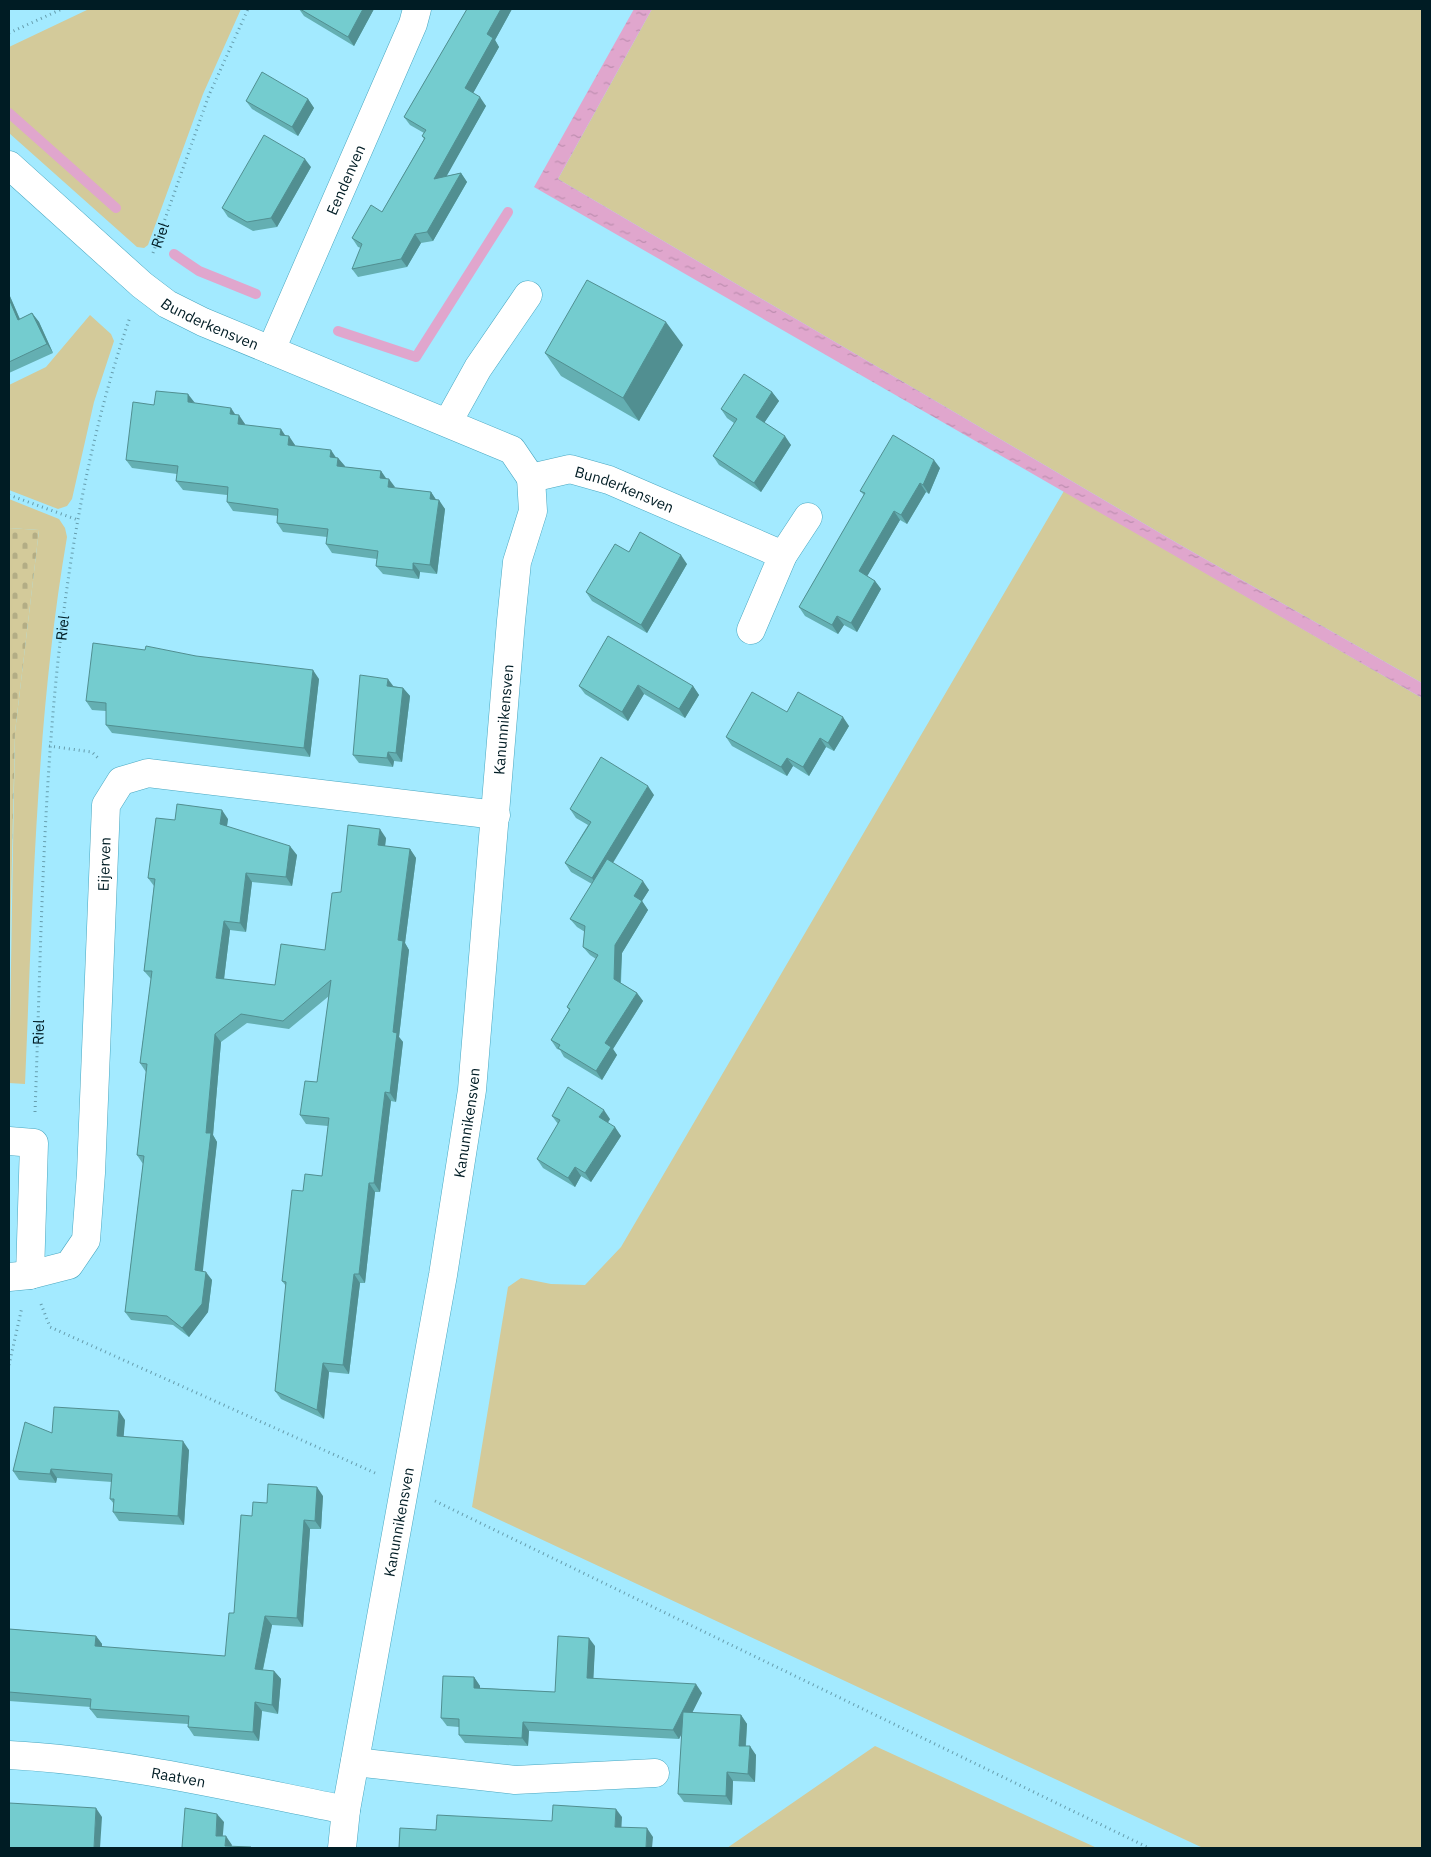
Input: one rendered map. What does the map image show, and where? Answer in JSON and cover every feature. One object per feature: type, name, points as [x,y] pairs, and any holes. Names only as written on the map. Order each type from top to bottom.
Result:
[{"type":"street","name":"Eendenven","points":[[271,350],[413,24],[417,9]]},
{"type":"street","name":"Bunderkensven","points":[[9,165],[142,285],[167,304],[203,322],[512,450],[531,478],[570,469],[609,480],[783,555]]},
{"type":"street","points":[[448,422],[478,368],[528,295]]},
{"type":"street","name":"Kanunnikensven","points":[[342,1848],[346,1810],[443,1275],[472,1090],[511,621],[518,562],[533,511],[531,478]]},
{"type":"street","points":[[751,630],[783,555],[808,517]]},
{"type":"street","points":[[121,781],[148,772],[496,815]]},
{"type":"street","name":"Eijerven","points":[[19,1276],[69,1265],[86,1240],[92,1173],[106,805],[121,781]]},
{"type":"street","points":[[19,1276],[21,1142]]},
{"type":"street","name":"Raatven","points":[[9,1754],[54,1757],[182,1778],[346,1810]]},
{"type":"street","points":[[355,1762],[515,1780],[655,1773]]},
{"type":"path","points":[[9,33],[62,9]]},
{"type":"path","name":"Riel","points":[[21,1142],[49,746],[68,579],[78,520],[106,398],[142,285],[209,95],[248,9]]},
{"type":"path","points":[[9,495],[78,520]]},
{"type":"path","points":[[49,746],[92,752],[121,781]]},
{"type":"path","points":[[9,1365],[19,1276]]},
{"type":"path","points":[[19,1276],[50,1328],[404,1486],[1149,1848]]},
{"type":"green space","points":[[89,9],[241,9],[203,94],[148,245],[144,248],[137,247],[9,133],[9,47]]},
{"type":"green space","points":[[652,9],[1422,9],[1422,683],[1177,543],[558,179]]},
{"type":"green space","points":[[90,315],[111,334],[114,341],[94,402],[72,499],[67,506],[58,509],[9,490],[9,385],[46,367]]},
{"type":"green space","points":[[1064,491],[1422,698],[1422,1848],[1203,1848],[472,1507],[508,1287],[521,1278],[551,1284],[585,1285],[621,1247]]},
{"type":"green space","points":[[9,499],[59,519],[65,528],[67,537],[48,673],[42,741],[37,810],[25,1084],[9,1083],[15,732],[39,530],[9,528]]},
{"type":"green space","points":[[9,528],[39,530],[15,732],[9,986]]},
{"type":"green space","points":[[875,1746],[1097,1848],[727,1848]]},
{"type":"water","points":[[634,9],[652,9],[558,179],[1177,543],[1422,683],[1422,698],[534,187]]},
{"type":"building","points":[[300,9],[363,9],[348,37]]},
{"type":"building","points":[[467,9],[501,9],[487,34],[493,38],[465,88],[480,97],[434,179],[461,173],[427,232],[415,234],[401,259],[352,269],[362,244],[352,238],[371,205],[382,212],[425,138],[422,136],[426,130],[404,117]]},
{"type":"building","points":[[262,72],[308,99],[292,127],[246,101]]},
{"type":"building","points":[[264,135],[305,159],[271,218],[247,222],[222,208]]},
{"type":"building","points":[[587,280],[666,322],[623,398],[545,353]]},
{"type":"building","points":[[9,299],[18,320],[32,313],[47,344],[9,362]]},
{"type":"building","points":[[744,374],[772,392],[756,417],[785,436],[754,483],[713,456],[737,419],[721,409]]},
{"type":"building","points":[[156,391],[188,394],[188,402],[231,408],[230,414],[239,415],[238,424],[281,429],[280,435],[289,436],[288,445],[331,450],[330,457],[338,458],[337,466],[381,471],[380,478],[389,479],[388,487],[431,492],[430,499],[439,500],[430,565],[413,563],[413,570],[376,566],[378,551],[326,544],[328,529],[277,523],[278,509],[227,502],[228,487],[176,481],[178,466],[126,460],[133,402],[154,405]]},
{"type":"building","points":[[893,435],[934,460],[923,485],[920,483],[901,515],[894,511],[859,571],[875,581],[851,623],[837,616],[832,625],[799,607],[865,493],[860,491]]},
{"type":"building","points":[[640,532],[681,555],[641,625],[586,592],[615,544],[629,552]]},
{"type":"building","points":[[608,636],[693,686],[679,709],[638,685],[622,712],[579,686]]},
{"type":"building","points":[[93,643],[145,650],[146,646],[196,656],[313,670],[304,748],[106,725],[106,703],[86,701]]},
{"type":"building","points":[[360,675],[388,679],[387,686],[403,688],[396,753],[388,752],[387,758],[353,755]]},
{"type":"building","points":[[752,692],[787,712],[798,692],[843,717],[828,743],[820,738],[803,767],[787,758],[781,767],[726,737]]},
{"type":"building","points":[[601,757],[648,786],[592,878],[565,863],[591,822],[570,809]]},
{"type":"building","points":[[177,804],[222,810],[220,824],[290,846],[286,877],[246,873],[240,923],[224,921],[216,978],[275,985],[281,944],[325,950],[332,893],[341,892],[348,825],[380,829],[378,845],[410,849],[398,940],[403,941],[393,1032],[397,1033],[390,1093],[385,1092],[374,1183],[369,1183],[359,1274],[354,1274],[343,1365],[323,1363],[317,1410],[275,1391],[286,1282],[282,1281],[292,1190],[303,1191],[305,1174],[322,1176],[329,1118],[300,1115],[305,1081],[317,1082],[331,980],[283,1021],[241,1014],[215,1034],[206,1133],[211,1133],[195,1270],[206,1272],[202,1304],[182,1328],[167,1316],[125,1312],[144,1156],[137,1155],[147,1064],[140,1063],[152,971],[144,971],[155,879],[148,878],[156,818],[175,820]]},
{"type":"building","points":[[607,859],[643,881],[634,896],[642,901],[615,945],[614,979],[637,993],[605,1043],[611,1047],[596,1071],[558,1048],[560,1045],[551,1040],[570,1009],[567,1007],[598,955],[583,947],[585,926],[570,919]]},
{"type":"building","points":[[568,1087],[604,1110],[599,1117],[615,1127],[585,1173],[575,1167],[568,1178],[537,1159],[560,1120],[552,1116]]},
{"type":"building","points":[[54,1407],[119,1411],[117,1436],[183,1441],[178,1516],[113,1512],[114,1499],[110,1499],[112,1474],[51,1469],[50,1474],[13,1471],[25,1422],[52,1433]]},
{"type":"building","points":[[268,1484],[317,1487],[315,1521],[304,1520],[297,1618],[265,1616],[255,1669],[274,1671],[272,1705],[255,1702],[253,1732],[188,1727],[189,1716],[90,1709],[91,1699],[9,1692],[9,1629],[96,1636],[95,1646],[225,1656],[229,1613],[234,1613],[241,1515],[252,1516],[253,1502],[267,1503]]},
{"type":"building","points":[[558,1636],[589,1638],[587,1678],[696,1684],[673,1730],[523,1722],[522,1738],[459,1735],[459,1719],[441,1718],[443,1676],[474,1677],[474,1688],[555,1692]]},
{"type":"building","points":[[683,1712],[741,1715],[739,1746],[750,1746],[748,1774],[727,1772],[726,1796],[678,1794]]},
{"type":"building","points":[[9,1803],[96,1808],[94,1848],[9,1848]]},
{"type":"building","points":[[553,1805],[616,1809],[615,1827],[647,1828],[646,1848],[399,1848],[400,1828],[436,1830],[437,1815],[552,1821]]},
{"type":"building","points":[[185,1808],[217,1814],[216,1836],[226,1836],[225,1846],[251,1848],[183,1848]]},
{"type":"waterway","points":[[9,113],[116,208]]},
{"type":"waterway","points":[[338,331],[416,357],[508,212]]},
{"type":"waterway","points":[[174,254],[199,271],[256,294]]}]
